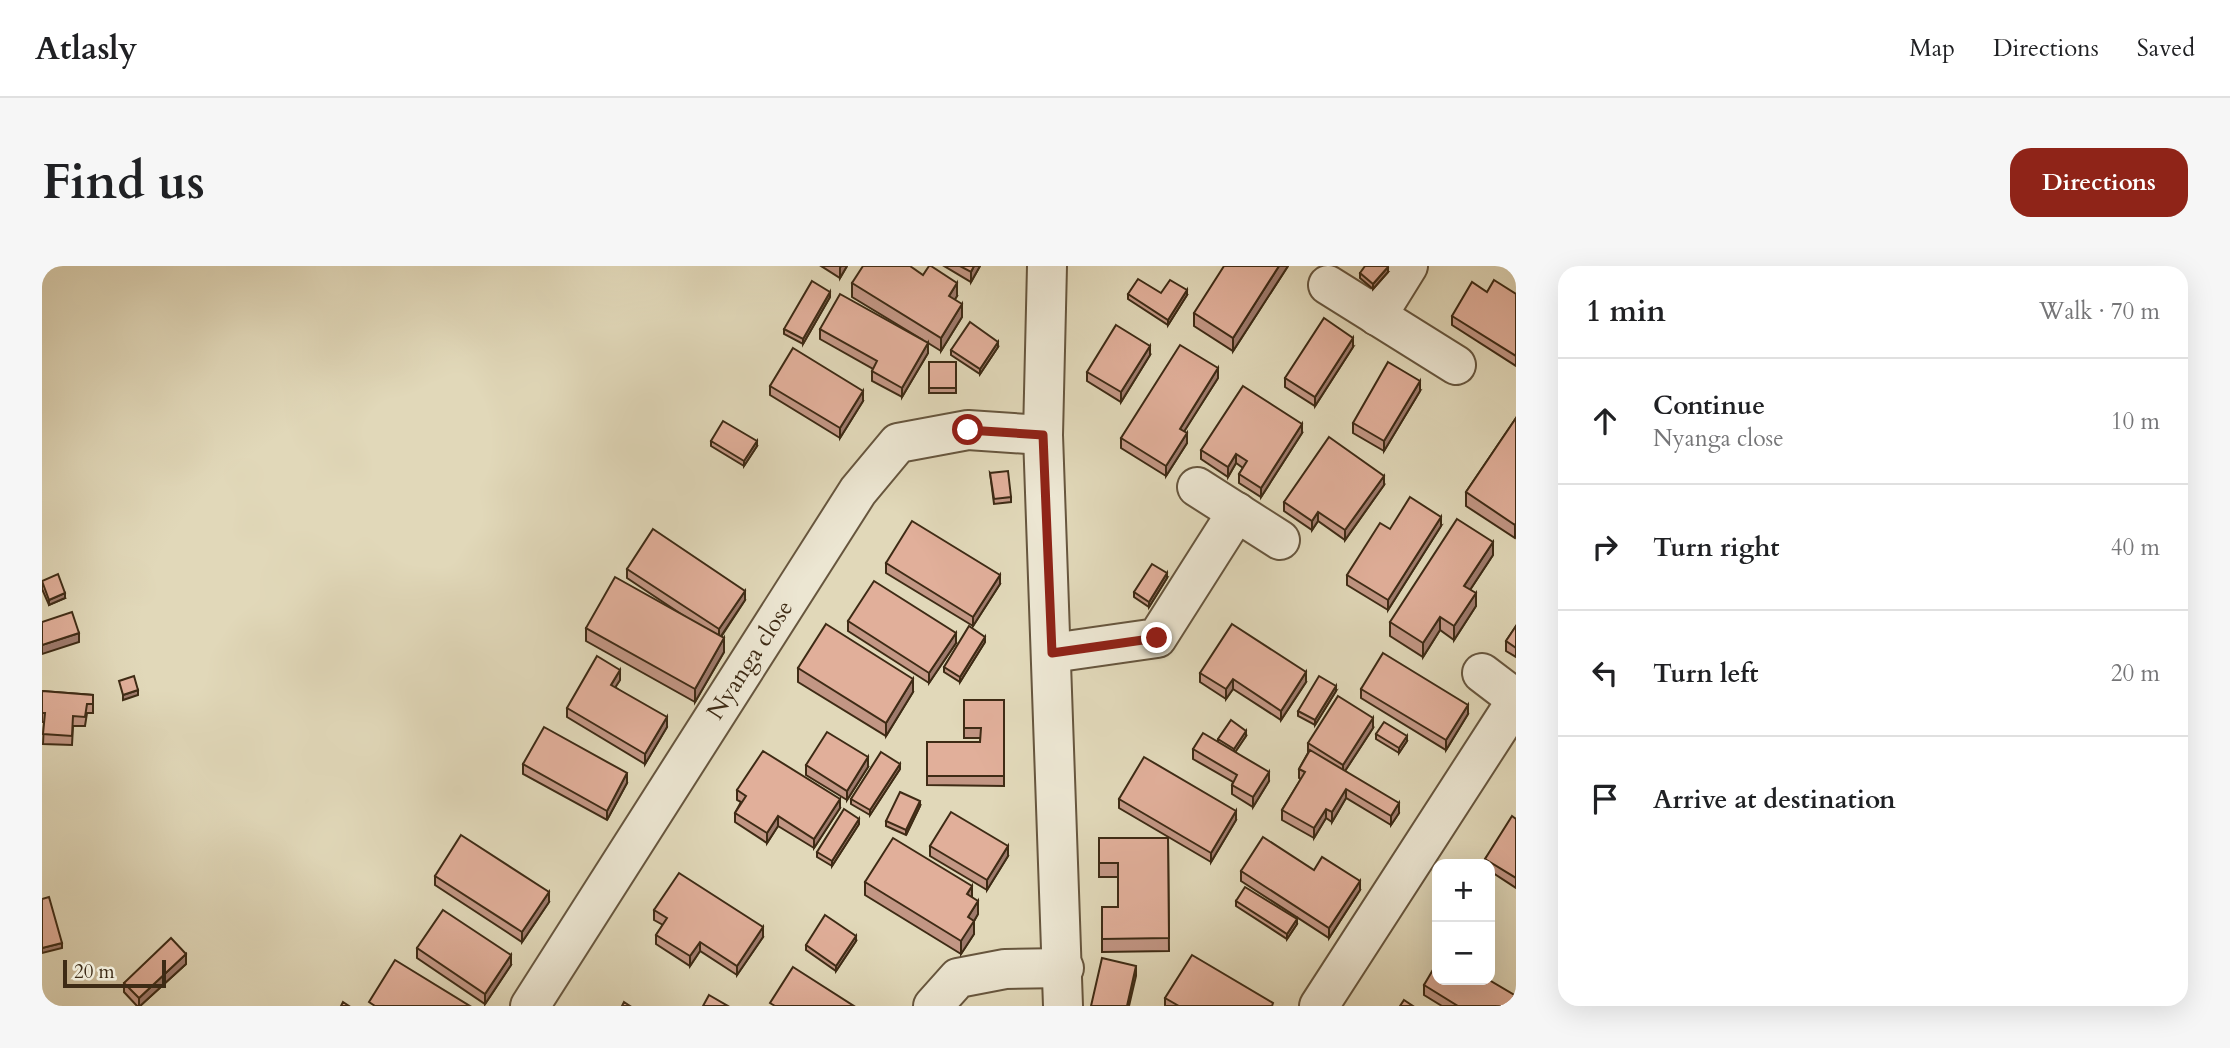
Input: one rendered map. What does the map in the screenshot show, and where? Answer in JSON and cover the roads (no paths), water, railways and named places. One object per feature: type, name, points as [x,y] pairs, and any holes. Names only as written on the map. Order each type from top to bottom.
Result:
[{"type":"street","points":[[1047,266],[1043,435],[1064,968],[1063,1006]]},
{"type":"street","points":[[1377,316],[1408,266]]},
{"type":"street","points":[[1328,285],[1455,365]]},
{"type":"street","name":"Nyanga close","points":[[530,1006],[858,491],[898,443],[968,430],[1043,435]]},
{"type":"street","points":[[1197,487],[1280,540]]},
{"type":"street","points":[[1052,653],[1157,638],[1237,512]]},
{"type":"street","points":[[1319,1006],[1516,700],[1482,673]]},
{"type":"street","points":[[933,1006],[958,978],[1005,969],[1064,968]]}]
